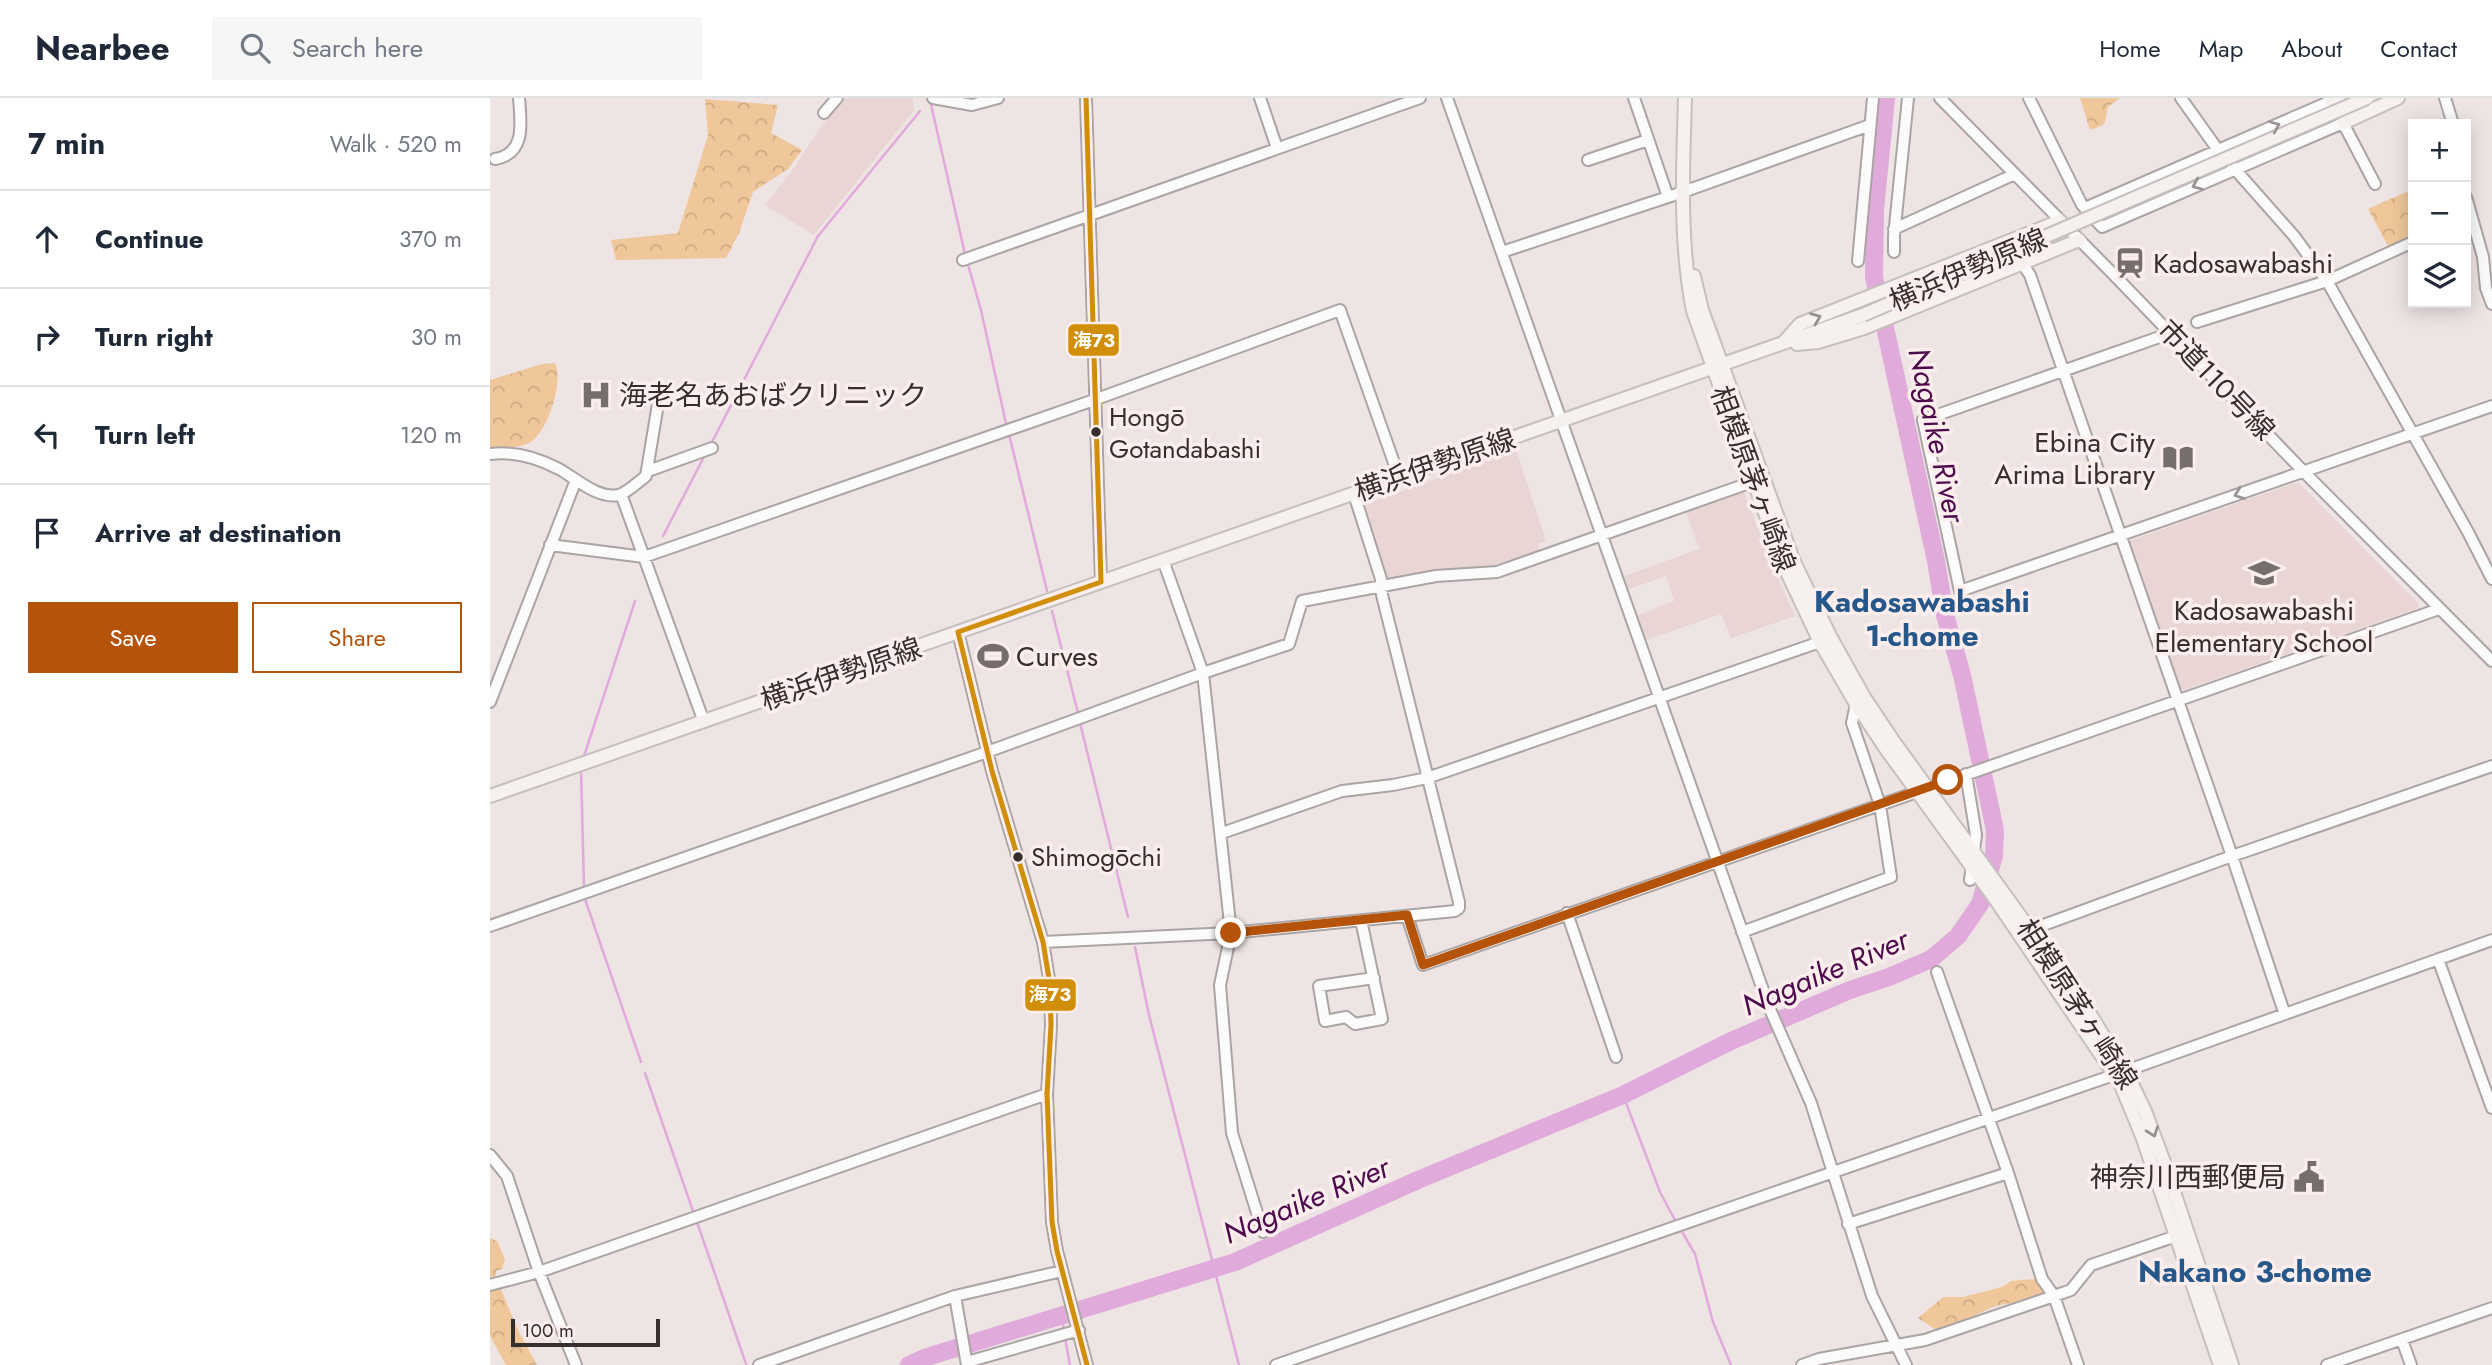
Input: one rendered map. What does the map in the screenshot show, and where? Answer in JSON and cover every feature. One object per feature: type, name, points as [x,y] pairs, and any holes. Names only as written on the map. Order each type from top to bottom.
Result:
[{"type":"main road","points":[[1685,98],[1684,240],[1718,367]]},
{"type":"main road","name":"横浜伊勢原線","points":[[490,796],[1562,420],[1781,345],[1863,322],[2367,98]]},
{"type":"main road","points":[[2343,123],[2398,98]]},
{"type":"main road","points":[[1781,345],[1800,324],[2060,221]]},
{"type":"main road","points":[[1863,322],[1902,312],[2079,240]]},
{"type":"main road","name":"相模原茅ヶ崎線","points":[[1718,367],[1752,482],[1784,566],[1820,642],[1856,704],[1922,789]]},
{"type":"main road","name":"相模原茅ヶ崎線","points":[[1718,367],[1808,594],[1864,697],[1973,865],[2030,930],[2084,1004],[2150,1124],[2232,1365]]},
{"type":"main road","name":"相模原茅ヶ崎線","points":[[1995,890],[2120,1072],[2220,1365]]},
{"type":"street","points":[[495,159],[510,155],[517,147],[520,125],[519,98]]},
{"type":"street","points":[[824,113],[837,98]]},
{"type":"street","points":[[937,100],[972,105],[998,98]]},
{"type":"street","points":[[1086,98],[1101,582]]},
{"type":"street","points":[[1260,98],[1278,148]]},
{"type":"street","points":[[966,259],[1420,98]]},
{"type":"street","points":[[1447,98],[1742,932],[1771,1012],[1811,1103],[1872,1296],[1906,1365]]},
{"type":"street","points":[[1633,98],[1668,197]]},
{"type":"street","points":[[1858,261],[1873,98]]},
{"type":"street","points":[[1894,252],[1908,98]]},
{"type":"street","name":"市道110号線","points":[[1940,98],[2492,661]]},
{"type":"street","points":[[2029,98],[2085,208],[2102,227],[2343,123],[2375,184]]},
{"type":"street","points":[[2181,98],[2218,150],[2294,236],[2327,281],[2468,531],[2492,579]]},
{"type":"street","points":[[2445,98],[2451,119]]},
{"type":"street","points":[[2085,208],[2333,99]]},
{"type":"street","points":[[1502,252],[1683,192],[1870,125]]},
{"type":"street","points":[[1588,160],[1648,140]]},
{"type":"street","points":[[1894,229],[2015,174]]},
{"type":"street","points":[[2149,180],[2159,201]]},
{"type":"street","points":[[2471,226],[2487,256],[2487,288],[2492,304]]},
{"type":"street","points":[[2197,322],[2327,281],[2408,244]]},
{"type":"street","points":[[2022,262],[2030,275],[2284,1012]]},
{"type":"street","points":[[550,545],[644,557],[1094,400],[1340,310],[1399,477]]},
{"type":"street","points":[[2171,333],[1923,420],[1960,591],[2492,405]]},
{"type":"street","points":[[490,454],[513,453],[530,457],[561,470],[603,494],[621,494],[646,476],[648,471],[660,391]]},
{"type":"street","points":[[648,471],[707,450]]},
{"type":"street","points":[[490,702],[576,480]]},
{"type":"street","points":[[490,926],[1289,644],[1303,601],[1436,576],[1497,572],[1752,482]]},
{"type":"street","points":[[621,494],[704,722]]},
{"type":"street","points":[[1044,942],[1231,933],[1455,911],[1459,908],[1382,596],[1382,586],[1354,494]]},
{"type":"street","points":[[1163,560],[1203,673],[1231,933],[1220,985],[1232,1133],[1263,1231]]},
{"type":"street","points":[[1407,915],[1423,965],[2439,609]]},
{"type":"street","points":[[958,632],[987,751],[1044,942],[1051,1016],[1047,1094],[1052,1222],[1071,1301],[1072,1330],[1087,1365]]},
{"type":"street","points":[[1222,833],[1342,791],[1427,778],[1820,642]]},
{"type":"street","points":[[1742,932],[1891,877],[1880,804],[1852,723],[1856,704]]},
{"type":"street","points":[[2030,930],[2232,856],[2492,766]]},
{"type":"street","points":[[1967,774],[1975,826],[1973,865]]},
{"type":"street","points":[[1567,913],[1616,1057]]},
{"type":"street","points":[[1361,920],[1374,978],[1382,1019],[1355,1024],[1346,1017],[1325,1021],[1319,986],[1374,978]]},
{"type":"street","points":[[1276,1365],[2492,940]]},
{"type":"street","points":[[2438,959],[2492,1108]]},
{"type":"street","points":[[1937,972],[1989,1117],[2042,1279],[2054,1296],[2078,1365]]},
{"type":"street","points":[[492,1284],[539,1272],[1047,1094]]},
{"type":"street","points":[[490,1155],[507,1176],[539,1272],[576,1365]]},
{"type":"street","points":[[1848,1224],[2008,1173]]},
{"type":"street","points":[[1802,1365],[1819,1359],[1925,1340],[2054,1296],[2071,1290],[2091,1265],[2176,1236]]},
{"type":"street","points":[[759,1365],[955,1296],[1062,1271]]},
{"type":"street","points":[[955,1296],[967,1363],[1072,1330]]},
{"type":"street","points":[[2327,1365],[2492,1308]]},
{"type":"street","points":[[2402,1340],[2410,1365]]},
{"type":"shaded area","points":[[844,98],[913,98],[914,110],[814,235],[765,205]]},
{"type":"shaded area","points":[[1516,450],[1546,541],[1538,544],[1540,550],[1493,566],[1389,580],[1386,578],[1363,505]]},
{"type":"shaded area","name":"Kadosawabashi Elementary School","points":[[2295,483],[2300,484],[2419,604],[2418,608],[2181,691],[2129,541]]},
{"type":"shaded area","points":[[1743,490],[1795,616],[1731,638],[1721,614],[1646,640],[1638,615],[1674,601],[1666,576],[1626,590],[1622,577],[1699,549],[1686,510]]},
{"type":"green space","points":[[2080,98],[2120,98],[2108,107],[2103,124],[2090,130]]},
{"type":"green space","points":[[705,99],[778,105],[771,133],[802,150],[788,169],[753,192],[739,233],[726,258],[616,260],[611,240],[678,233],[708,135]]},
{"type":"green space","points":[[2408,191],[2408,241],[2389,248],[2368,209]]},
{"type":"green space","points":[[555,363],[556,394],[542,429],[525,445],[490,450],[490,380],[542,364]]},
{"type":"green space","points":[[490,1238],[497,1241],[505,1259],[502,1269],[496,1271],[496,1277],[517,1328],[537,1365],[506,1365],[490,1336]]},
{"type":"green space","points":[[2035,1279],[2045,1290],[2028,1301],[1993,1307],[1936,1330],[1918,1318],[1943,1297],[1963,1297],[2002,1287],[2011,1281]]},
{"type":"waterway","name":"Nagaike River","points":[[909,1365],[927,1357],[1235,1262],[1418,1180],[1623,1095],[1731,1041],[1931,959],[1958,936],[1980,904],[1994,856],[1995,830],[1962,675],[1945,615],[1936,561],[1874,277],[1875,210],[1886,98]]},
{"type":"waterway","points":[[930,100],[965,254]]},
{"type":"waterway","points":[[710,446],[818,236],[920,111]]},
{"type":"waterway","points":[[967,261],[981,310],[1007,428]]},
{"type":"waterway","points":[[1009,434],[1047,591]]},
{"type":"waterway","points":[[663,536],[705,455]]},
{"type":"waterway","points":[[583,759],[635,601]]},
{"type":"waterway","points":[[1052,611],[1078,713]]},
{"type":"waterway","points":[[1080,723],[1128,917]]},
{"type":"waterway","points":[[581,769],[584,888]]},
{"type":"waterway","points":[[585,899],[641,1062]]},
{"type":"waterway","points":[[1135,947],[1149,1015],[1239,1365]]},
{"type":"waterway","points":[[645,1073],[693,1211]]},
{"type":"waterway","points":[[1623,1095],[1660,1192],[1677,1224]]},
{"type":"waterway","points":[[697,1222],[746,1364]]},
{"type":"waterway","points":[[1681,1230],[1695,1254],[1713,1322],[1731,1365]]},
{"type":"waterway","points":[[1062,1317],[1064,1331]]},
{"type":"waterway","points":[[1065,1338],[1070,1365]]},
{"type":"transit line","name":"海73","points":[[1086,98],[1101,582]]},
{"type":"transit line","name":"海73","points":[[958,632],[1101,582]]},
{"type":"transit line","name":"海73","points":[[958,632],[992,771],[1043,942],[1050,985],[1051,1025],[1047,1094],[1052,1222],[1087,1365]]},
{"type":"place","name":"Kadosawabashi","points":[[2130,263]]},
{"type":"place","name":"海老名あおばクリニック","points":[[596,395]]},
{"type":"place","name":"Hongō Gotandabashi","points":[[1096,432]]},
{"type":"place","name":"Ebina City Arima Library","points":[[2178,458]]},
{"type":"place","name":"Kadosawabashi Elementary School","points":[[2264,573]]},
{"type":"place","name":"Curves","points":[[993,656]]},
{"type":"place","name":"Shimogōchi","points":[[1018,857]]},
{"type":"place","name":"神奈川西郵便局","points":[[2309,1177]]},
{"type":"district","name":"Kadosawabashi 1-chome","points":[[1922,618]]},
{"type":"district","name":"Nakano 3-chome","points":[[2255,1271]]},
{"type":"route","points":[[1231,933],[1407,915],[1423,965],[1948,780]]}]
